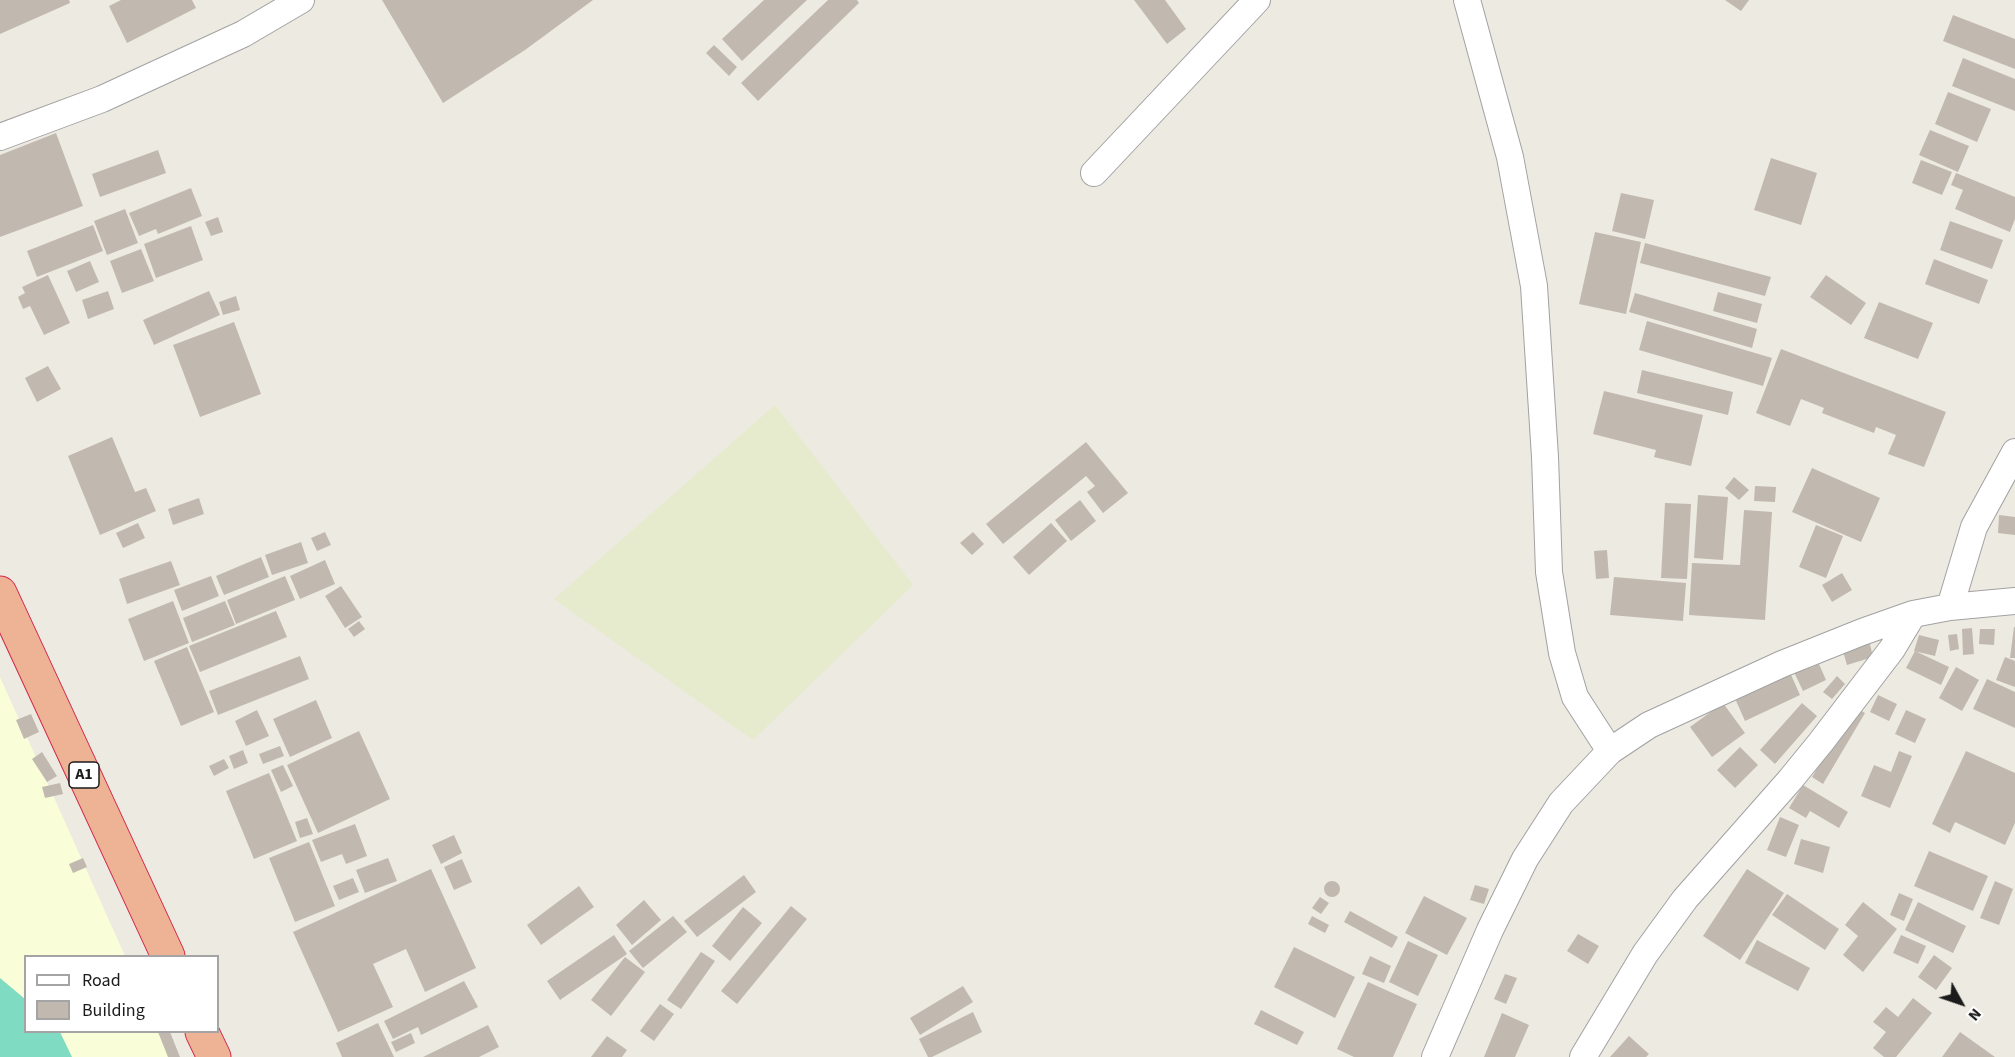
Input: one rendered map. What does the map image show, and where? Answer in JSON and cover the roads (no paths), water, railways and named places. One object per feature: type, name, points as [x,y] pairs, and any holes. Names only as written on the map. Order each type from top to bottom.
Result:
[{"type":"highway","name":"A1","points":[[0,593],[167,955]]},
{"type":"highway","points":[[202,1033],[214,1057]]},
{"type":"street","points":[[0,137],[102,99],[243,34],[301,0]]},
{"type":"street","points":[[1094,173],[1257,0]]},
{"type":"street","points":[[1467,0],[1510,157],[1534,286],[1545,457],[1549,572],[1562,653],[1575,698],[1610,751]]},
{"type":"street","points":[[1950,607],[1974,527],[2015,452]]},
{"type":"street","points":[[1435,1057],[1490,930],[1525,860],[1561,803],[1610,751],[1649,725],[1782,664],[1862,632],[1913,614],[1950,607],[2015,601]]},
{"type":"street","points":[[1583,1057],[1645,954],[1685,899],[1821,742],[1892,649],[1913,614]]}]
